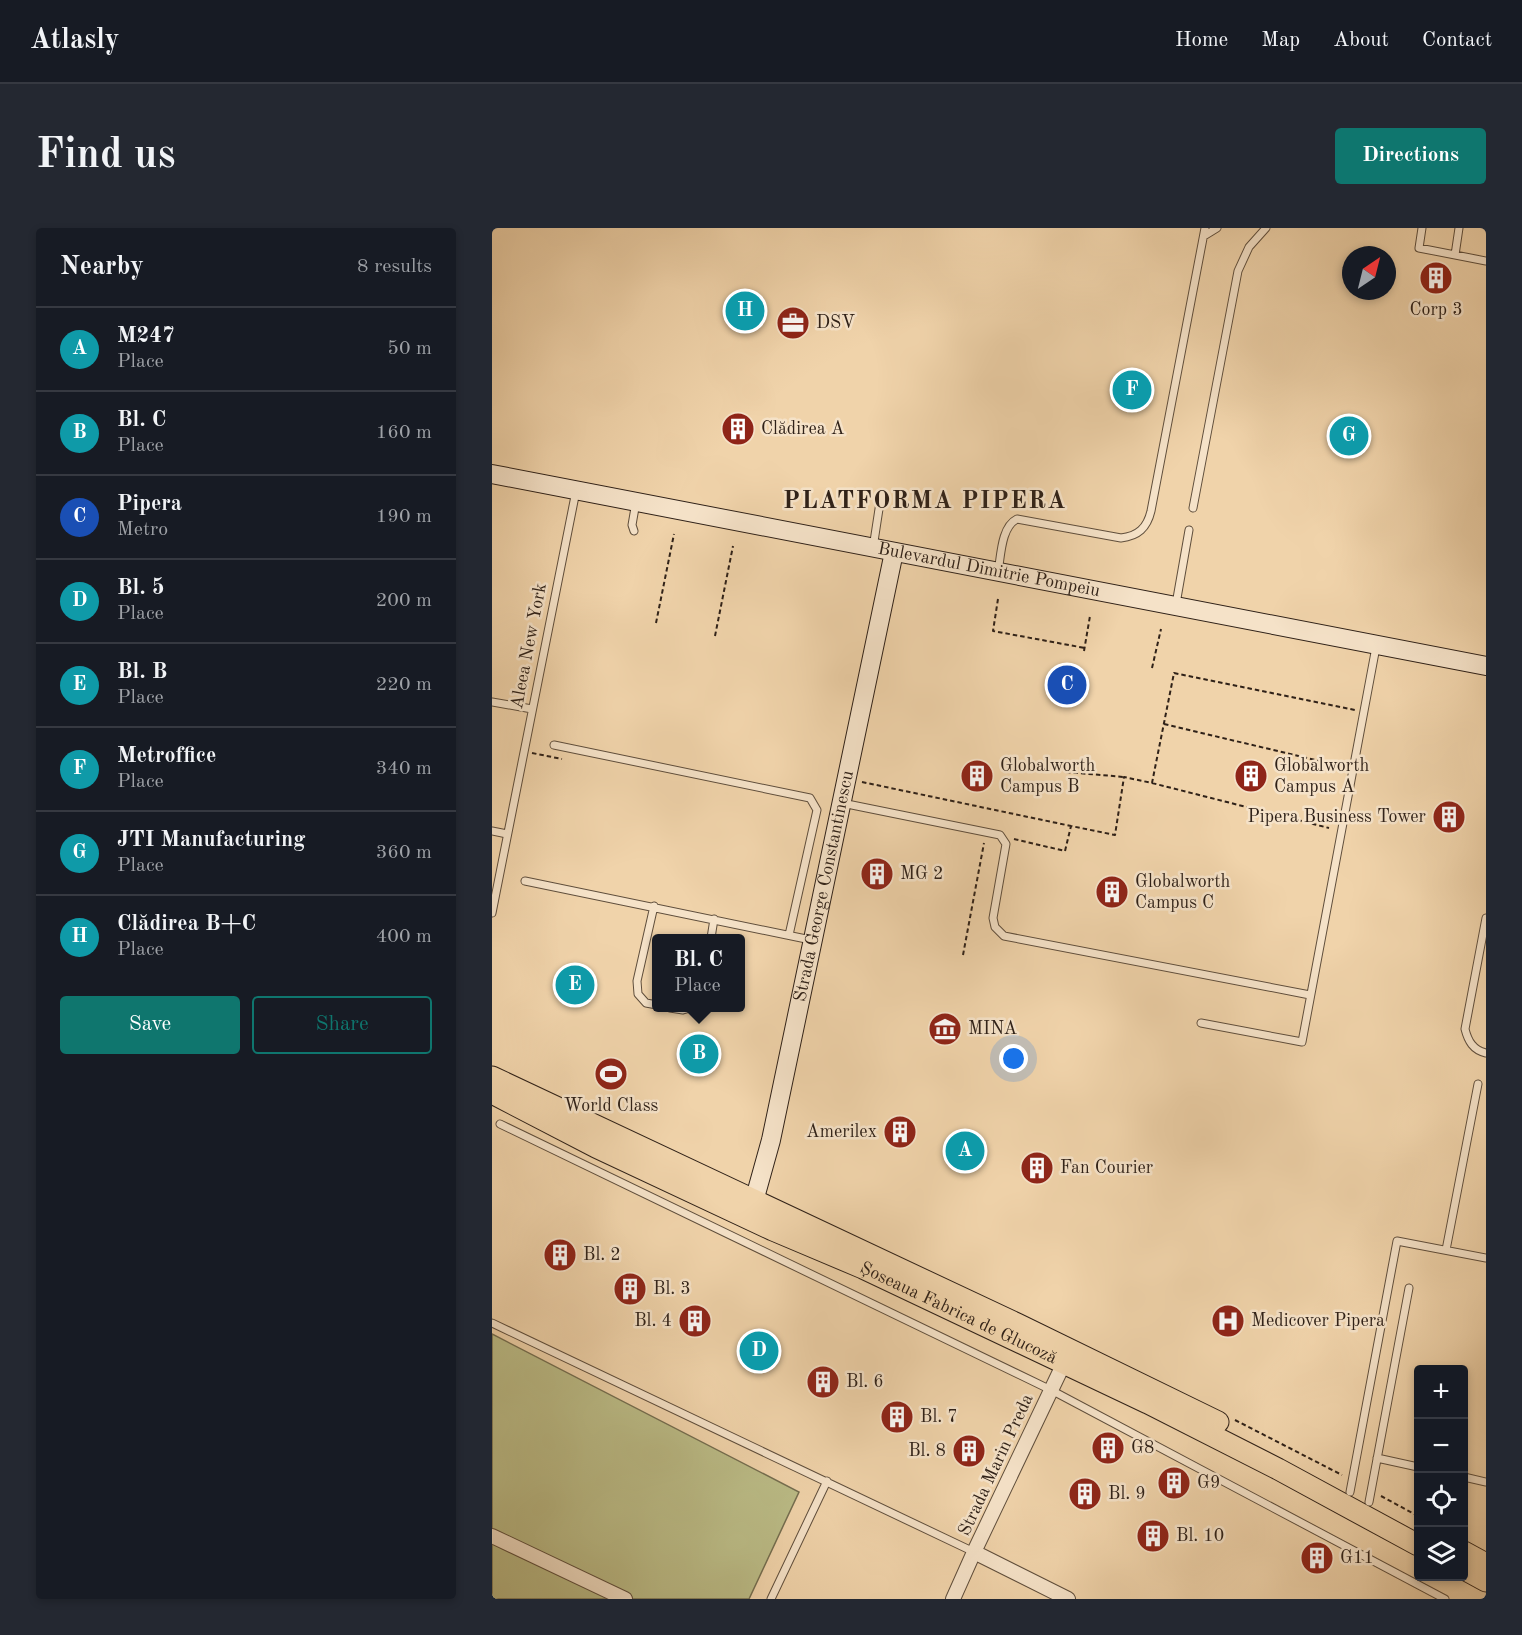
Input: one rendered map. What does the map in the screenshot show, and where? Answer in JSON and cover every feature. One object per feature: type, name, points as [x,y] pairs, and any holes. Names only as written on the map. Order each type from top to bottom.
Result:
[{"type":"main road","name":"Șoseaua Fabrica de Glucoză","points":[[492,1077],[863,1268],[1230,1444],[1414,1542]]},
{"type":"main road","name":"Șoseaua Fabrica de Glucoză","points":[[492,1093],[596,1147],[752,1209],[1175,1400],[1415,1527]]},
{"type":"main road","points":[[1468,1554],[1486,1564]]},
{"type":"main road","points":[[1468,1571],[1486,1581]]},
{"type":"street","name":"Bulevardul Dimitrie Pompeiu","points":[[492,474],[1486,666]]},
{"type":"street","name":"Strada George Constantinescu","points":[[752,1209],[771,1140],[894,552]]},
{"type":"street","name":"Strada Marin Preda","points":[[1064,1363],[974,1552],[1068,1599]]},
{"type":"street","points":[[492,1536],[626,1599]]},
{"type":"street","points":[[953,1599],[974,1552]]},
{"type":"lane","points":[[998,572],[1006,530],[1017,519],[1121,538],[1135,534],[1146,526],[1205,232],[1217,228]]},
{"type":"lane","points":[[1193,508],[1238,271],[1249,247],[1266,228]]},
{"type":"lane","points":[[1422,228],[1419,248],[1486,260]]},
{"type":"lane","points":[[1455,255],[1458,228]]},
{"type":"lane","name":"Aleea New York","points":[[492,913],[576,491]]},
{"type":"lane","points":[[873,548],[881,496]]},
{"type":"lane","points":[[631,528],[636,502]]},
{"type":"lane","points":[[1175,606],[1189,530]]},
{"type":"lane","points":[[1201,1023],[1302,1042],[1377,645]]},
{"type":"lane","points":[[492,702],[532,709]]},
{"type":"lane","points":[[554,745],[810,798],[817,810],[789,935]]},
{"type":"lane","points":[[843,803],[1000,835],[1006,844],[993,918],[995,927],[1004,936],[1311,995]]},
{"type":"lane","points":[[492,831],[507,834]]},
{"type":"lane","points":[[525,881],[813,940]]},
{"type":"lane","points":[[652,1004],[646,1003],[638,994],[637,981],[654,906]]},
{"type":"lane","points":[[1486,918],[1465,1029],[1467,1041],[1479,1052],[1486,1053]]},
{"type":"lane","points":[[712,934],[714,919]]},
{"type":"lane","points":[[1446,1250],[1478,1084]]},
{"type":"lane","points":[[500,1124],[1051,1390],[1445,1599]]},
{"type":"lane","points":[[1350,1492],[1396,1241],[1486,1258]]},
{"type":"lane","points":[[1369,1502],[1409,1288]]},
{"type":"lane","points":[[492,1323],[974,1552]]},
{"type":"lane","points":[[1377,1458],[1414,1466]]},
{"type":"lane","points":[[1468,1478],[1486,1482]]},
{"type":"lane","points":[[771,1599],[827,1481]]},
{"type":"path","points":[[656,623],[674,534]]},
{"type":"path","points":[[715,636],[733,546]]},
{"type":"path","points":[[998,599],[993,631],[1085,650],[1090,616]]},
{"type":"path","points":[[1152,668],[1161,629]]},
{"type":"path","points":[[1152,783],[1174,673],[1364,712]]},
{"type":"path","points":[[1164,724],[1328,763]]},
{"type":"path","points":[[539,755],[562,759]]},
{"type":"path","points":[[1066,772],[1124,777],[1329,828]]},
{"type":"path","points":[[860,781],[1115,836],[1124,777]]},
{"type":"path","points":[[1000,835],[1065,851],[1071,826]]},
{"type":"path","points":[[963,955],[986,831]]},
{"type":"green space","points":[[492,1334],[799,1492],[749,1599],[492,1599]]},
{"type":"place","name":"Corp 3","points":[[1436,278]]},
{"type":"place","name":"Clădirea B+C","points":[[745,311]]},
{"type":"place","name":"DSV","points":[[793,323]]},
{"type":"place","name":"Metroffice","points":[[1132,390]]},
{"type":"place","name":"Clădirea A","points":[[738,429]]},
{"type":"place","name":"JTI Manufacturing","points":[[1349,436]]},
{"type":"place","name":"Pipera","points":[[1067,685]]},
{"type":"place","name":"Globalworth Campus B","points":[[977,776]]},
{"type":"place","name":"Globalworth Campus A","points":[[1251,776]]},
{"type":"place","name":"Pipera Business Tower","points":[[1449,817]]},
{"type":"place","name":"MG 2","points":[[877,874]]},
{"type":"place","name":"Globalworth Campus C","points":[[1112,892]]},
{"type":"place","name":"Bl. B","points":[[575,985]]},
{"type":"place","name":"MINA","points":[[945,1029]]},
{"type":"place","name":"Bl. C","points":[[699,1054]]},
{"type":"place","name":"World Class","points":[[611,1074]]},
{"type":"place","name":"Amerilex","points":[[900,1132]]},
{"type":"place","name":"M247","points":[[965,1151]]},
{"type":"place","name":"Fan Courier","points":[[1037,1168]]},
{"type":"place","name":"Bl. 2","points":[[560,1255]]},
{"type":"place","name":"Bl. 3","points":[[630,1289]]},
{"type":"place","name":"Bl. 4","points":[[695,1321]]},
{"type":"place","name":"Medicover Pipera","points":[[1228,1321]]},
{"type":"place","name":"Bl. 5","points":[[759,1351]]},
{"type":"place","name":"Bl. 6","points":[[823,1382]]},
{"type":"place","name":"Bl. 7","points":[[897,1417]]},
{"type":"place","name":"G8","points":[[1108,1448]]},
{"type":"place","name":"Bl. 8","points":[[969,1451]]},
{"type":"place","name":"G9","points":[[1174,1483]]},
{"type":"place","name":"Bl. 9","points":[[1085,1494]]},
{"type":"place","name":"Bl. 10","points":[[1153,1536]]},
{"type":"place","name":"G11","points":[[1317,1558]]},
{"type":"district","name":"PLATFORMA PIPERA","points":[[925,502]]}]
